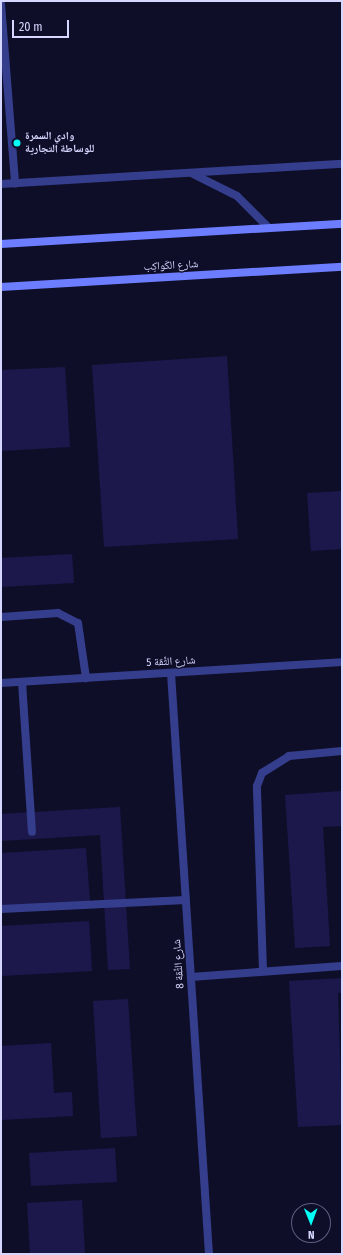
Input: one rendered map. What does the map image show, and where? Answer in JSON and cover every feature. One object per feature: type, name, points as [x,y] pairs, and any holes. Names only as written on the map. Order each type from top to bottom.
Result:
[{"type":"street","points":[[1,4],[15,183]]},
{"type":"street","points":[[1,184],[342,164]]},
{"type":"street","points":[[190,173],[237,196],[269,228]]},
{"type":"street","points":[[1,244],[342,224]]},
{"type":"street","name":"شارع الكَواكِب","points":[[1,287],[342,267]]},
{"type":"street","points":[[1,616],[58,613],[78,623],[86,678]]},
{"type":"street","name":"شارع الثِّقة 5","points":[[1,683],[342,662]]},
{"type":"street","name":"شارع الثِّقة 8","points":[[171,673],[209,1254]]},
{"type":"street","points":[[22,682],[32,832]]},
{"type":"street","points":[[263,971],[257,786],[262,773],[289,756],[342,751]]},
{"type":"street","points":[[1,909],[186,900]]},
{"type":"street","points":[[191,977],[342,966]]},
{"type":"building","points":[[227,356],[238,539],[104,547],[92,365]]},
{"type":"building","points":[[65,367],[70,447],[1,451],[1,370]]},
{"type":"building","points":[[342,491],[342,549],[311,551],[307,493]]},
{"type":"building","points":[[72,554],[74,583],[1,587],[1,558]]},
{"type":"building","points":[[342,791],[342,826],[323,827],[330,946],[295,948],[285,795]]},
{"type":"building","points":[[120,807],[130,969],[108,970],[100,835],[1,841],[1,814]]},
{"type":"building","points":[[86,848],[90,901],[1,906],[1,853]]},
{"type":"building","points":[[89,921],[92,971],[1,976],[1,926]]},
{"type":"building","points":[[342,978],[342,993],[338,993],[342,1125],[298,1127],[289,981]]},
{"type":"building","points":[[128,999],[137,1136],[101,1138],[93,1001]]},
{"type":"building","points":[[51,1043],[54,1093],[72,1092],[73,1116],[1,1120],[1,1046]]},
{"type":"building","points":[[115,1148],[117,1182],[31,1186],[29,1153]]},
{"type":"building","points":[[82,1200],[85,1254],[30,1254],[27,1203]]},
{"type":"place","name":"وادي السمرة للوساطة التجارية","points":[[17,143]]}]
